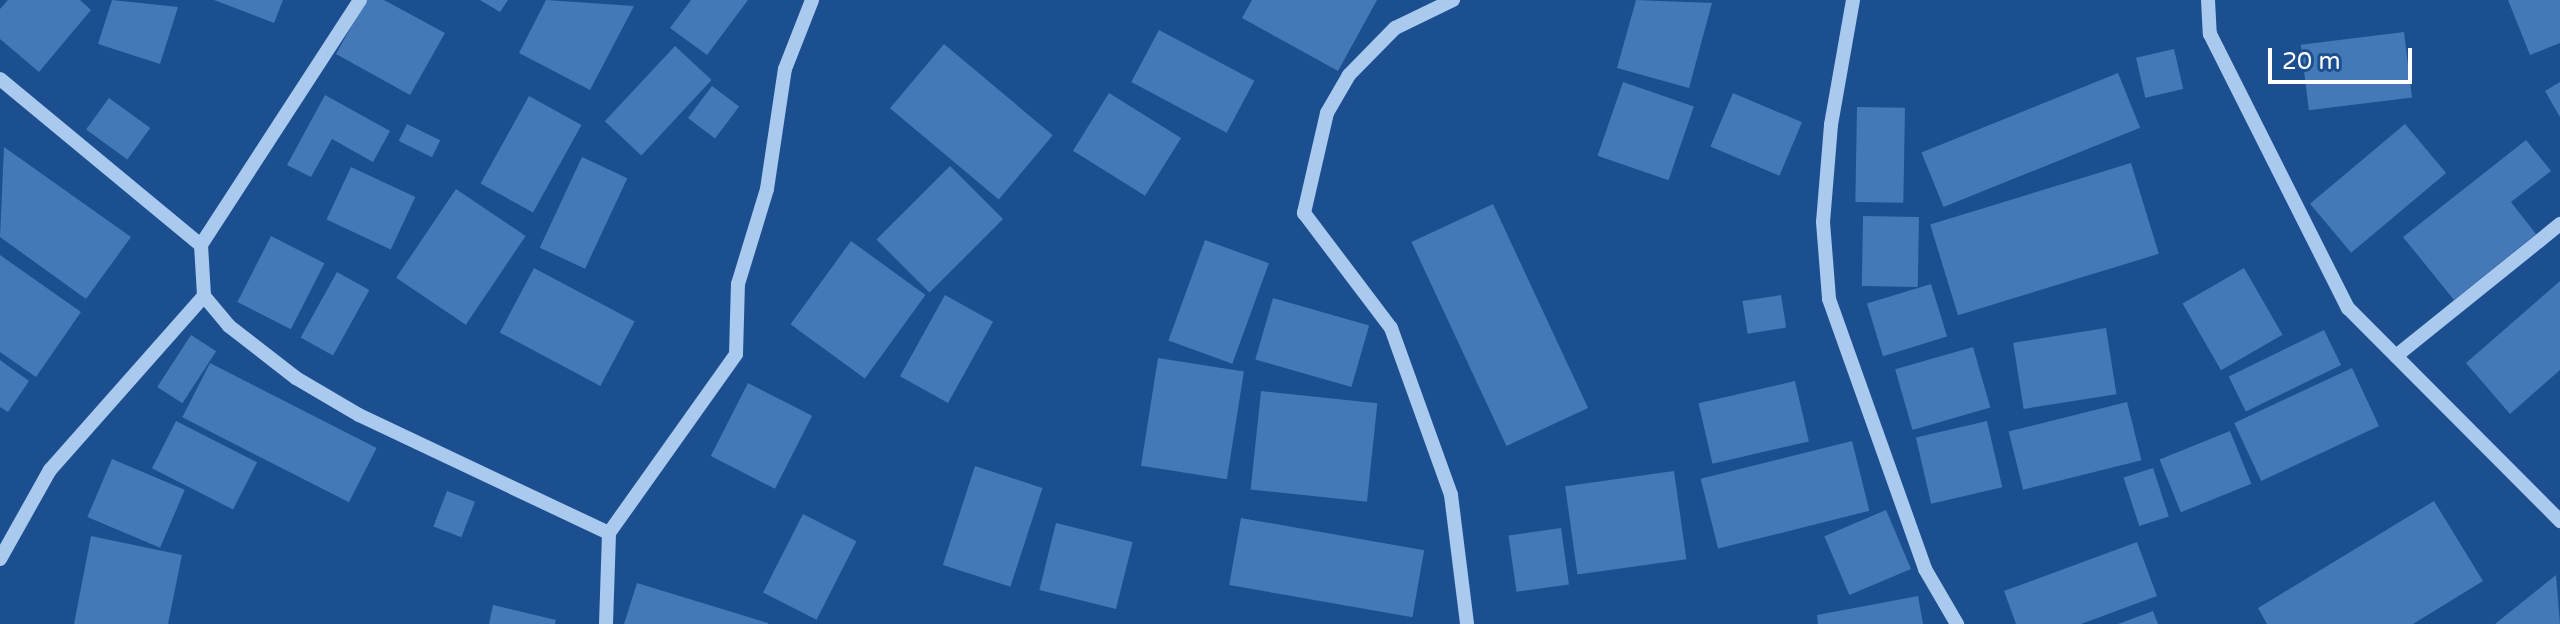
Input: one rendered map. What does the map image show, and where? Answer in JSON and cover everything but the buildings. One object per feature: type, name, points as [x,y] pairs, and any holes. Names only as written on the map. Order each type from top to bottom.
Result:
[{"type":"street","points":[[0,559],[50,470],[204,296],[201,245],[360,0]]},
{"type":"street","points":[[606,624],[609,533],[736,354],[738,284],[767,189],[785,69],[812,0]]},
{"type":"street","points":[[1453,0],[1395,28],[1349,75],[1327,113],[1304,213],[1391,328],[1451,495],[1467,624]]},
{"type":"street","points":[[1853,0],[1831,125],[1823,222],[1829,299],[1925,569],[1957,624]]},
{"type":"street","points":[[2208,0],[2210,34],[2348,308],[2560,521]]},
{"type":"street","points":[[0,79],[201,245]]},
{"type":"street","points":[[2396,356],[2560,224]]},
{"type":"street","points":[[204,296],[296,378],[359,415],[609,533]]}]
